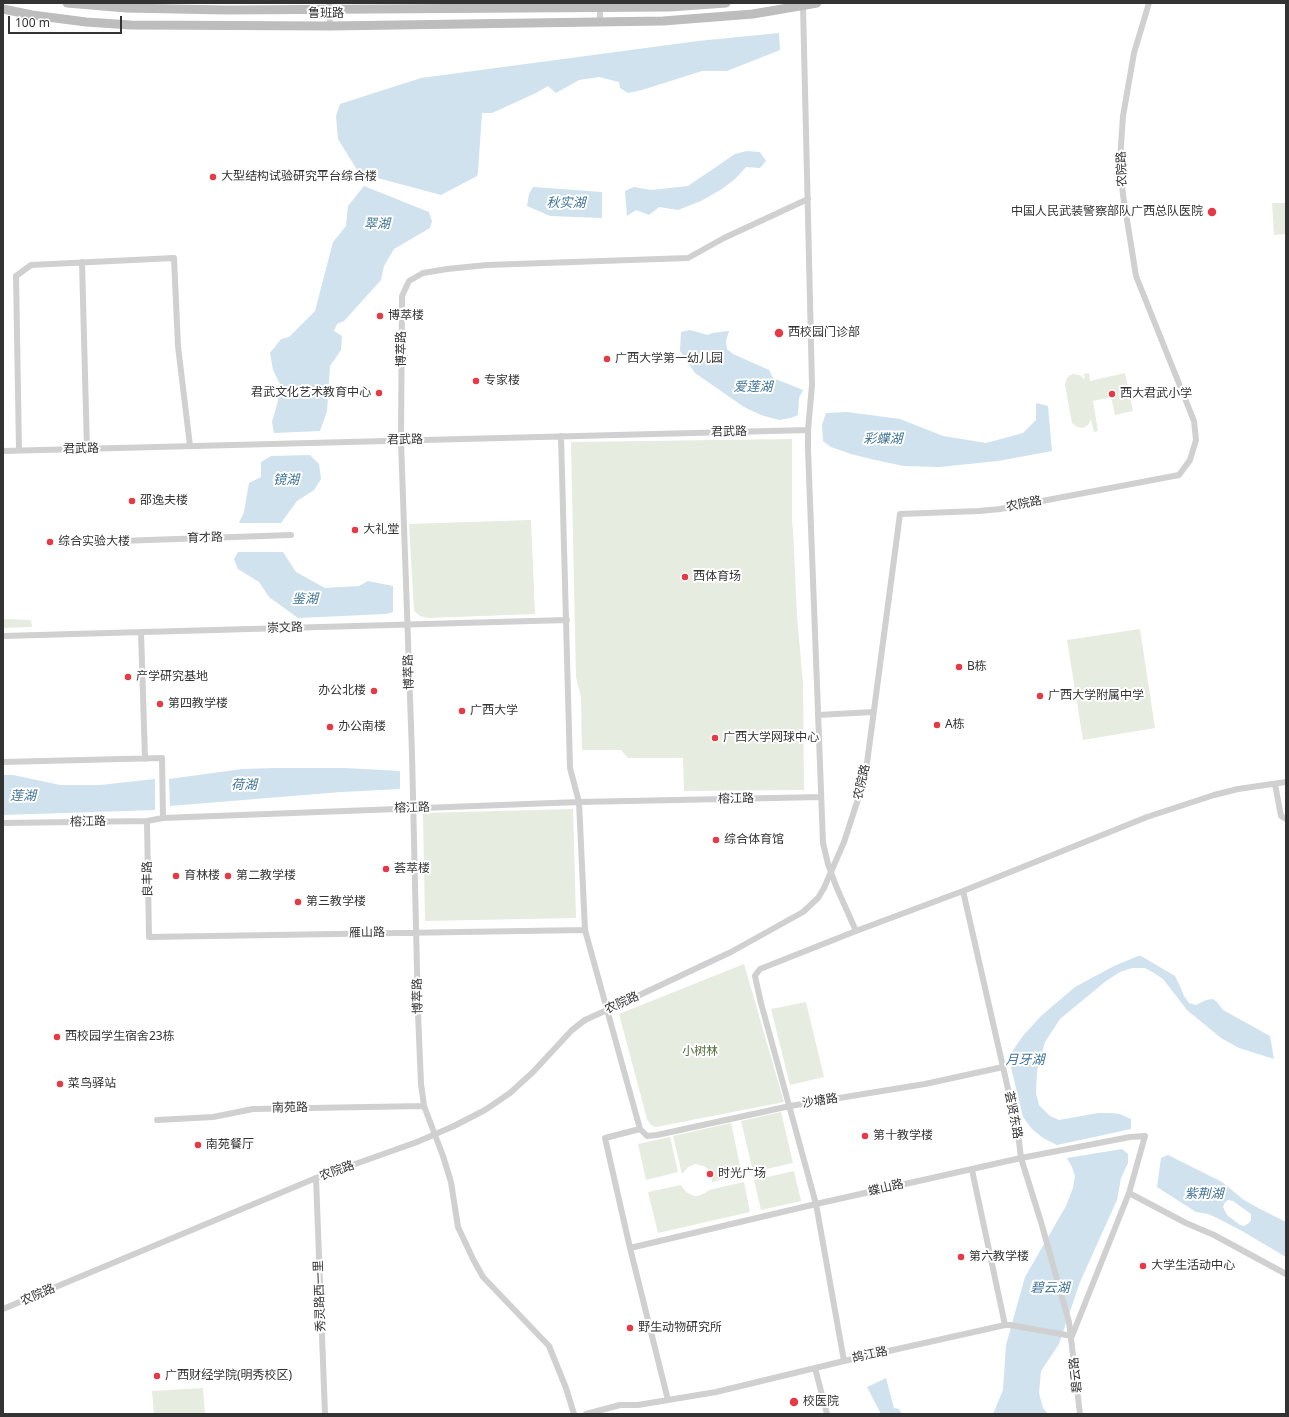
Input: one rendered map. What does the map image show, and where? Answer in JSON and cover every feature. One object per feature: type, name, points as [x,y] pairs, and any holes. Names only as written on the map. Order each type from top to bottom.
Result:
[{"type":"main road","name":"鲁班路","points":[[67,3],[134,8],[227,10],[329,6],[600,5],[670,7],[726,3]]},
{"type":"main road","name":"鲁班路","points":[[3,9],[32,16],[132,25],[330,26],[662,21],[745,14],[816,3]]},
{"type":"street","name":"农院路","points":[[3,1309],[316,1178],[417,1142],[454,1126],[485,1110],[510,1093],[533,1072],[572,1030],[585,1020],[731,952],[803,912],[818,898],[824,888],[844,842],[854,815],[867,763],[900,514],[1000,509],[1179,475],[1190,460],[1196,440],[1194,421],[1136,276],[1123,195],[1120,160],[1123,116],[1134,53],[1149,3]]},
{"type":"street","points":[[600,5],[600,22]]},
{"type":"street","points":[[329,6],[330,26]]},
{"type":"street","points":[[803,6],[812,386],[808,430],[823,843],[828,864],[836,886],[856,930]]},
{"type":"street","name":"博萃路","points":[[574,1414],[566,1388],[549,1346],[483,1278],[473,1259],[458,1227],[449,1175],[424,1106],[421,1084],[401,440],[402,296],[409,281],[423,273],[447,268],[487,265],[688,258],[724,238],[808,199]]},
{"type":"street","points":[[19,450],[16,276],[31,265],[174,258],[178,346],[190,446]]},
{"type":"street","points":[[82,262],[87,449]]},
{"type":"street","name":"君武路","points":[[3,451],[808,430]]},
{"type":"street","points":[[561,436],[570,768],[579,802],[585,930],[640,1129],[605,1138],[630,1248],[668,1400]]},
{"type":"street","name":"育才路","points":[[120,541],[291,535]]},
{"type":"street","name":"崇文路","points":[[3,636],[567,620]]},
{"type":"street","points":[[142,632],[145,759]]},
{"type":"street","points":[[818,715],[873,712]]},
{"type":"street","points":[[3,762],[162,758],[163,818]]},
{"type":"street","points":[[844,1361],[816,1204],[761,1003],[755,976],[757,973],[760,970],[856,930],[963,891],[1147,817],[1220,793],[1286,782]]},
{"type":"street","points":[[1275,784],[1281,816],[1286,819]]},
{"type":"street","name":"榕江路","points":[[3,823],[147,820],[163,818],[579,802],[821,797]]},
{"type":"street","name":"良丰路","points":[[147,820],[149,937]]},
{"type":"street","name":"荟贤东路","points":[[963,891],[1018,1133],[1020,1158],[1041,1222],[1072,1336]]},
{"type":"street","name":"雁山路","points":[[149,937],[585,930]]},
{"type":"street","name":"沙塘路","points":[[640,1129],[647,1136],[657,1135],[790,1106],[925,1084],[1003,1067]]},
{"type":"street","name":"南苑路","points":[[157,1120],[213,1117],[253,1109],[424,1106]]},
{"type":"street","name":"蝶山路","points":[[630,1248],[1020,1158],[1145,1136],[1129,1193]]},
{"type":"street","points":[[972,1170],[1007,1325]]},
{"type":"street","name":"秀灵路西一里","points":[[316,1178],[325,1414]]},
{"type":"street","points":[[1072,1336],[1129,1193],[1186,1223],[1214,1235],[1286,1274]]},
{"type":"street","name":"鸪江路","points":[[586,1414],[620,1405],[638,1405],[716,1392],[844,1361],[1007,1325],[1072,1336]]},
{"type":"street","name":"碧云路","points":[[1072,1336],[1080,1414]]},
{"type":"street","points":[[815,1368],[827,1414]]},
{"type":"green space","points":[[1272,203],[1286,203],[1286,234],[1274,235]]},
{"type":"green space","points":[[1089,373],[1090,381],[1125,373],[1133,411],[1115,415],[1111,397],[1093,401],[1098,431],[1094,432],[1091,419],[1088,425],[1083,428],[1077,427],[1072,423],[1065,385],[1067,378],[1070,375],[1080,375],[1085,380],[1084,374]]},
{"type":"green space","name":"西体育场","points":[[792,439],[792,522],[797,616],[803,684],[804,790],[684,791],[683,758],[628,758],[621,750],[582,750],[581,697],[576,677],[571,442]]},
{"type":"green space","points":[[531,520],[535,614],[428,618],[420,616],[414,611],[409,524]]},
{"type":"green space","points":[[3,619],[31,620],[32,627],[3,628]]},
{"type":"green space","points":[[1140,629],[1155,728],[1083,740],[1067,640]]},
{"type":"green space","points":[[573,809],[576,918],[425,921],[423,813]]},
{"type":"green space","name":"小树林","points":[[744,964],[784,1102],[656,1127],[651,1125],[647,1119],[619,1014]]},
{"type":"green space","points":[[806,1002],[824,1077],[790,1085],[771,1009]]},
{"type":"green space","points":[[781,1112],[793,1163],[753,1172],[741,1121]]},
{"type":"green space","points":[[731,1123],[742,1175],[712,1182],[711,1175],[707,1168],[695,1164],[688,1167],[682,1174],[673,1136]]},
{"type":"green space","points":[[670,1137],[678,1172],[646,1180],[638,1144]]},
{"type":"green space","points":[[794,1171],[801,1201],[761,1210],[754,1180]]},
{"type":"green space","points":[[744,1182],[750,1212],[658,1233],[648,1192],[681,1185],[686,1192],[694,1196],[698,1196],[709,1190]]},
{"type":"green space","points":[[203,1388],[205,1414],[154,1414],[152,1391]]},
{"type":"water","points":[[779,33],[780,50],[727,71],[702,71],[628,93],[620,88],[619,82],[599,77],[579,80],[556,93],[548,86],[492,113],[482,113],[477,176],[441,195],[359,173],[338,139],[336,116],[340,104],[421,78],[698,41]]},
{"type":"water","points":[[747,151],[760,152],[766,161],[760,168],[746,167],[735,179],[722,189],[701,201],[678,210],[659,207],[649,215],[636,210],[627,216],[625,191],[634,187],[651,190],[688,186],[735,154]]},
{"type":"water","name":"翠湖","points":[[364,186],[429,212],[432,221],[430,228],[394,249],[384,266],[381,280],[344,321],[337,324],[334,331],[342,336],[341,350],[330,366],[327,411],[320,431],[274,433],[272,422],[278,401],[280,384],[273,370],[270,353],[281,339],[289,337],[315,311],[333,242],[346,226],[348,206]]},
{"type":"water","name":"秋实湖","points":[[533,187],[602,192],[602,218],[550,216],[527,206],[529,194]]},
{"type":"water","name":"爱莲湖","points":[[690,330],[708,335],[712,333],[729,331],[726,341],[727,349],[733,354],[769,370],[773,378],[803,390],[799,398],[798,415],[779,420],[761,415],[744,407],[695,373],[680,351],[681,332]]},
{"type":"water","name":"彩蝶湖","points":[[1036,403],[1048,406],[1052,451],[998,461],[939,467],[904,466],[851,454],[831,447],[823,441],[822,425],[826,413],[847,412],[900,419],[943,436],[986,443],[1023,433],[1036,420]]},
{"type":"water","name":"镜湖","points":[[310,455],[319,464],[321,479],[314,490],[297,501],[281,523],[239,523],[244,512],[249,483],[261,477],[261,462],[271,456]]},
{"type":"water","name":"鉴湖","points":[[238,552],[283,552],[296,572],[325,588],[359,586],[368,581],[393,586],[393,612],[386,614],[298,618],[269,597],[259,582],[238,569],[234,559]]},
{"type":"water","name":"荷湖","points":[[345,768],[400,771],[400,789],[341,792],[170,806],[169,779],[242,769]]},
{"type":"water","name":"莲湖","points":[[3,775],[13,775],[60,785],[100,785],[155,779],[155,810],[3,815]]},
{"type":"water","name":"月牙湖","points":[[1141,956],[1175,976],[1184,996],[1189,1003],[1196,1005],[1206,1000],[1213,999],[1223,1010],[1270,1036],[1274,1059],[1239,1048],[1221,1038],[1187,1010],[1163,979],[1154,973],[1145,968],[1132,968],[1120,972],[1106,981],[1060,1019],[1045,1042],[1037,1071],[1036,1093],[1039,1105],[1050,1116],[1059,1120],[1098,1113],[1120,1114],[1131,1119],[1131,1129],[1057,1145],[1043,1138],[1032,1129],[1023,1117],[1010,1063],[1010,1055],[1022,1037],[1041,1016],[1075,987],[1114,966]]},
{"type":"water","name":"碧云湖","points":[[1122,1149],[1128,1154],[1128,1163],[1121,1178],[1117,1200],[1080,1282],[1059,1344],[1041,1371],[1039,1393],[1043,1408],[1048,1414],[993,1414],[1003,1390],[1006,1345],[1025,1277],[1066,1206],[1073,1188],[1075,1176],[1067,1158]]},
{"type":"water","name":"紫荆湖","points":[[1168,1155],[1222,1182],[1244,1200],[1286,1222],[1286,1257],[1217,1218],[1208,1214],[1196,1212],[1157,1187],[1161,1158]],"holes":[[[1228,1200],[1233,1201],[1251,1214],[1251,1220],[1244,1226],[1240,1225],[1227,1215],[1223,1207],[1225,1202]]]},
{"type":"water","points":[[886,1378],[894,1408],[899,1409],[902,1414],[881,1414],[867,1387]]},
{"type":"place","name":"大型结构试验研究平台综合楼","points":[[213,177]]},
{"type":"place","name":"中国人民武装警察部队广西总队医院","points":[[1212,212]]},
{"type":"place","name":"博萃楼","points":[[380,316]]},
{"type":"place","name":"西校园门诊部","points":[[779,333]]},
{"type":"place","name":"广西大学第一幼儿园","points":[[607,359]]},
{"type":"place","name":"专家楼","points":[[476,381]]},
{"type":"place","name":"君武文化艺术教育中心","points":[[379,393]]},
{"type":"place","name":"西大君武小学","points":[[1112,394]]},
{"type":"place","name":"邵逸夫楼","points":[[132,501]]},
{"type":"place","name":"大礼堂","points":[[355,530]]},
{"type":"place","name":"综合实验大楼","points":[[50,542]]},
{"type":"place","name":"西体育场","points":[[685,577]]},
{"type":"place","name":"B栋","points":[[959,667]]},
{"type":"place","name":"产学研究基地","points":[[128,677]]},
{"type":"place","name":"办公北楼","points":[[374,691]]},
{"type":"place","name":"广西大学附属中学","points":[[1040,696]]},
{"type":"place","name":"第四教学楼","points":[[160,704]]},
{"type":"place","name":"广西大学","points":[[462,711]]},
{"type":"place","name":"A栋","points":[[937,725]]},
{"type":"place","name":"办公南楼","points":[[330,727]]},
{"type":"place","name":"广西大学网球中心","points":[[715,738]]},
{"type":"place","name":"综合体育馆","points":[[716,840]]},
{"type":"place","name":"荟萃楼","points":[[386,869]]},
{"type":"place","name":"育林楼","points":[[176,876]]},
{"type":"place","name":"第二教学楼","points":[[228,876]]},
{"type":"place","name":"第三教学楼","points":[[298,902]]},
{"type":"place","name":"西校园学生宿舍23栋","points":[[57,1037]]},
{"type":"place","name":"菜鸟驿站","points":[[60,1084]]},
{"type":"place","name":"第十教学楼","points":[[865,1136]]},
{"type":"place","name":"南苑餐厅","points":[[198,1145]]},
{"type":"place","name":"时光广场","points":[[710,1174]]},
{"type":"place","name":"第六教学楼","points":[[961,1257]]},
{"type":"place","name":"大学生活动中心","points":[[1143,1266]]},
{"type":"place","name":"野生动物研究所","points":[[630,1328]]},
{"type":"place","name":"广西财经学院(明秀校区)","points":[[157,1376]]},
{"type":"place","name":"校医院","points":[[794,1402]]}]
